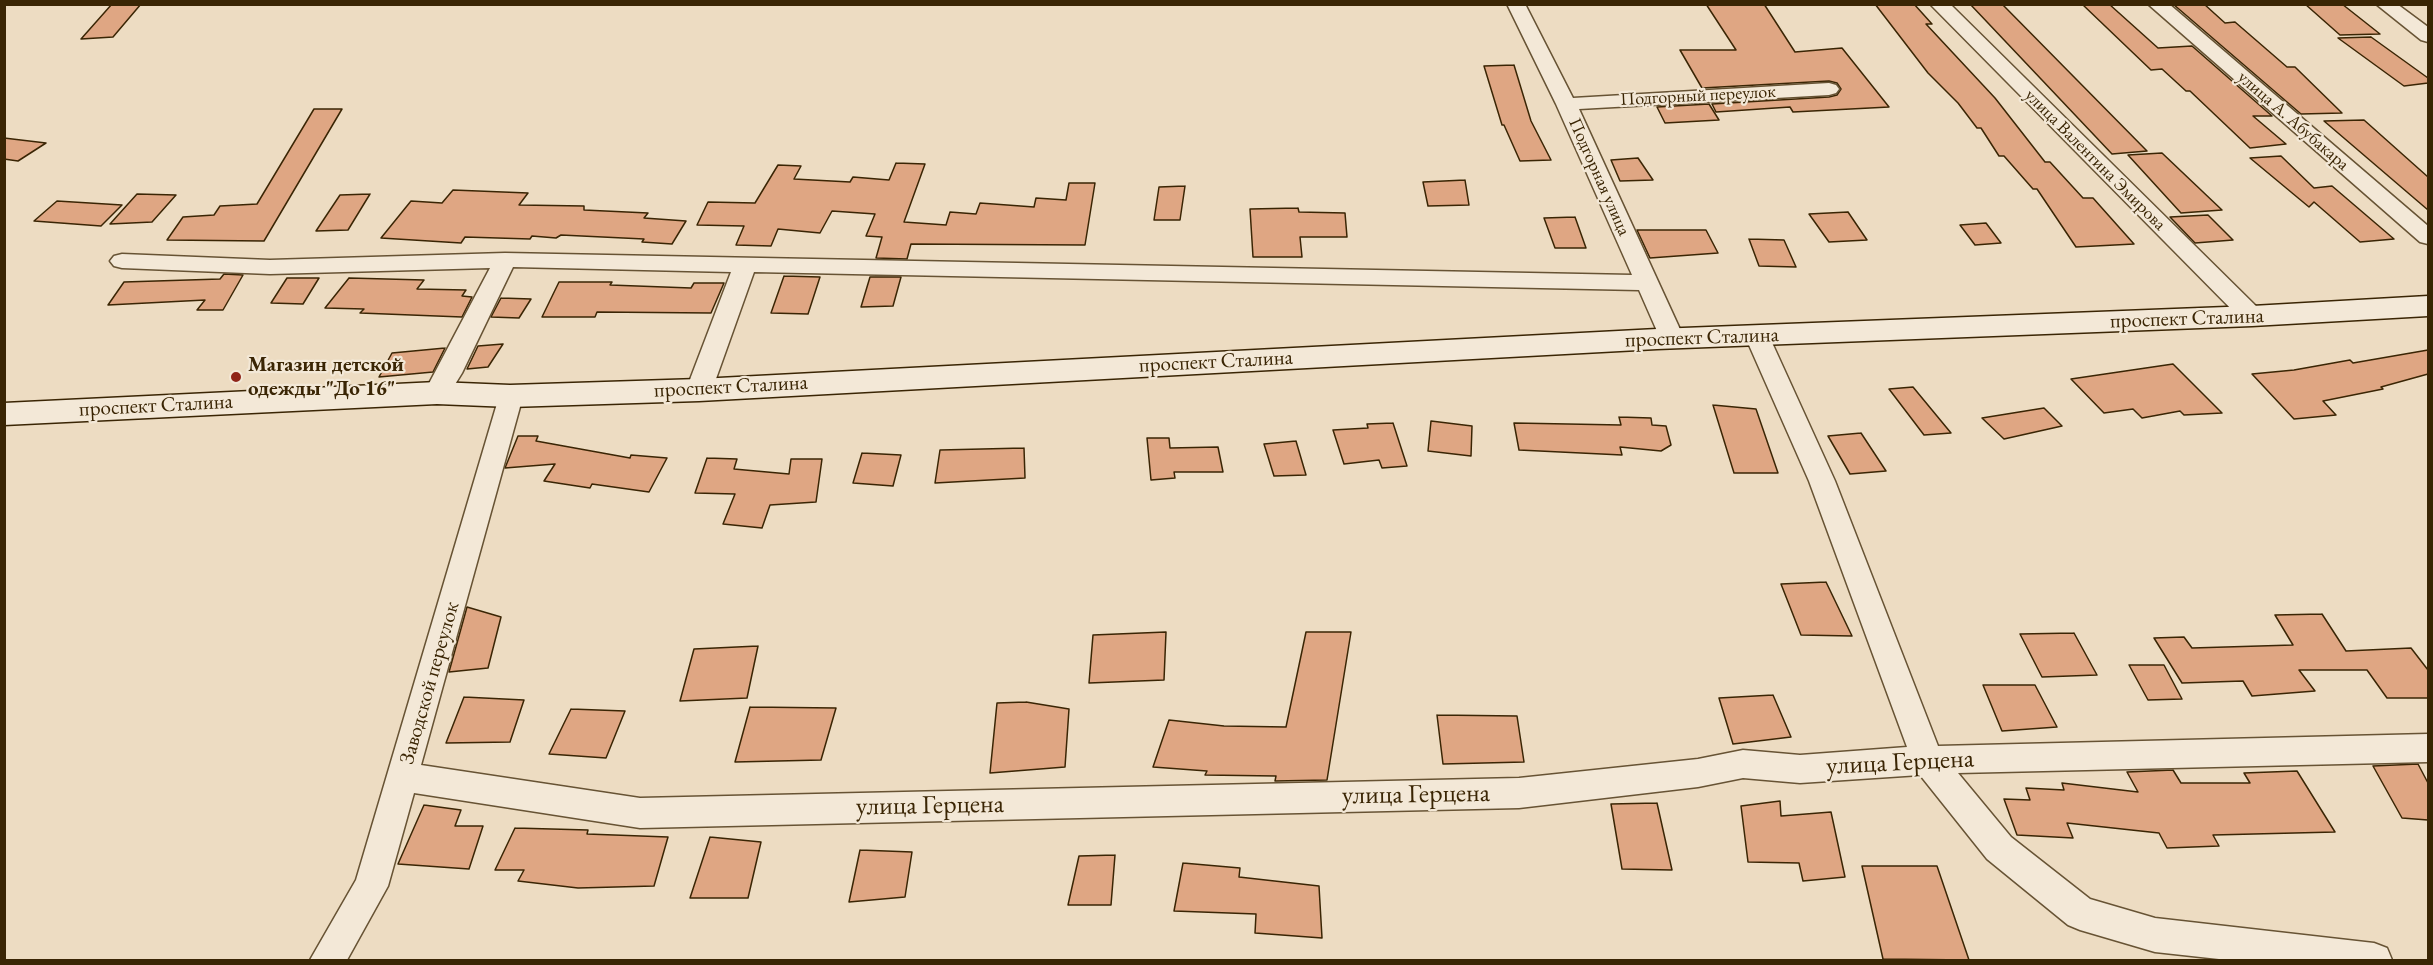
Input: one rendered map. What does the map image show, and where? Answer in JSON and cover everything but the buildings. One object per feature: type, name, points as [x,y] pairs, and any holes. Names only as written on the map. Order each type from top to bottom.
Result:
[{"type":"street","name":"Подгорная улица","points":[[1516,4],[1566,104],[1672,338],[1657,339]]},
{"type":"street","name":"улица Валентина Эмирова","points":[[1939,4],[2252,316]]},
{"type":"street","name":"улица А. Абубакара","points":[[2157,4],[2428,237]]},
{"type":"street","points":[[2385,4],[2428,36]]},
{"type":"street","name":"Подгорный переулок","points":[[1566,104],[1829,89]]},
{"type":"street","points":[[122,261],[270,267],[505,260],[1646,283]]},
{"type":"street","points":[[437,393],[505,260]]},
{"type":"street","points":[[699,390],[745,264]]},
{"type":"street","name":"проспект Сталина","points":[[4,414],[437,393],[510,396],[699,390],[1657,339],[2252,316],[2428,306]]},
{"type":"street","points":[[1757,336],[1822,481],[1928,760],[1998,848],[2080,913],[2155,935],[2374,960]]},
{"type":"street","name":"Заводской переулок","points":[[328,960],[371,886],[404,777],[510,396]]},
{"type":"street","name":"улица Герцена","points":[[404,777],[640,813],[1519,792],[1698,773],[1743,764],[1800,769],[1928,760],[2428,748]]},
{"type":"place","name":"Магазин детской одежды \"До 16\"","points":[[236,377]]}]
